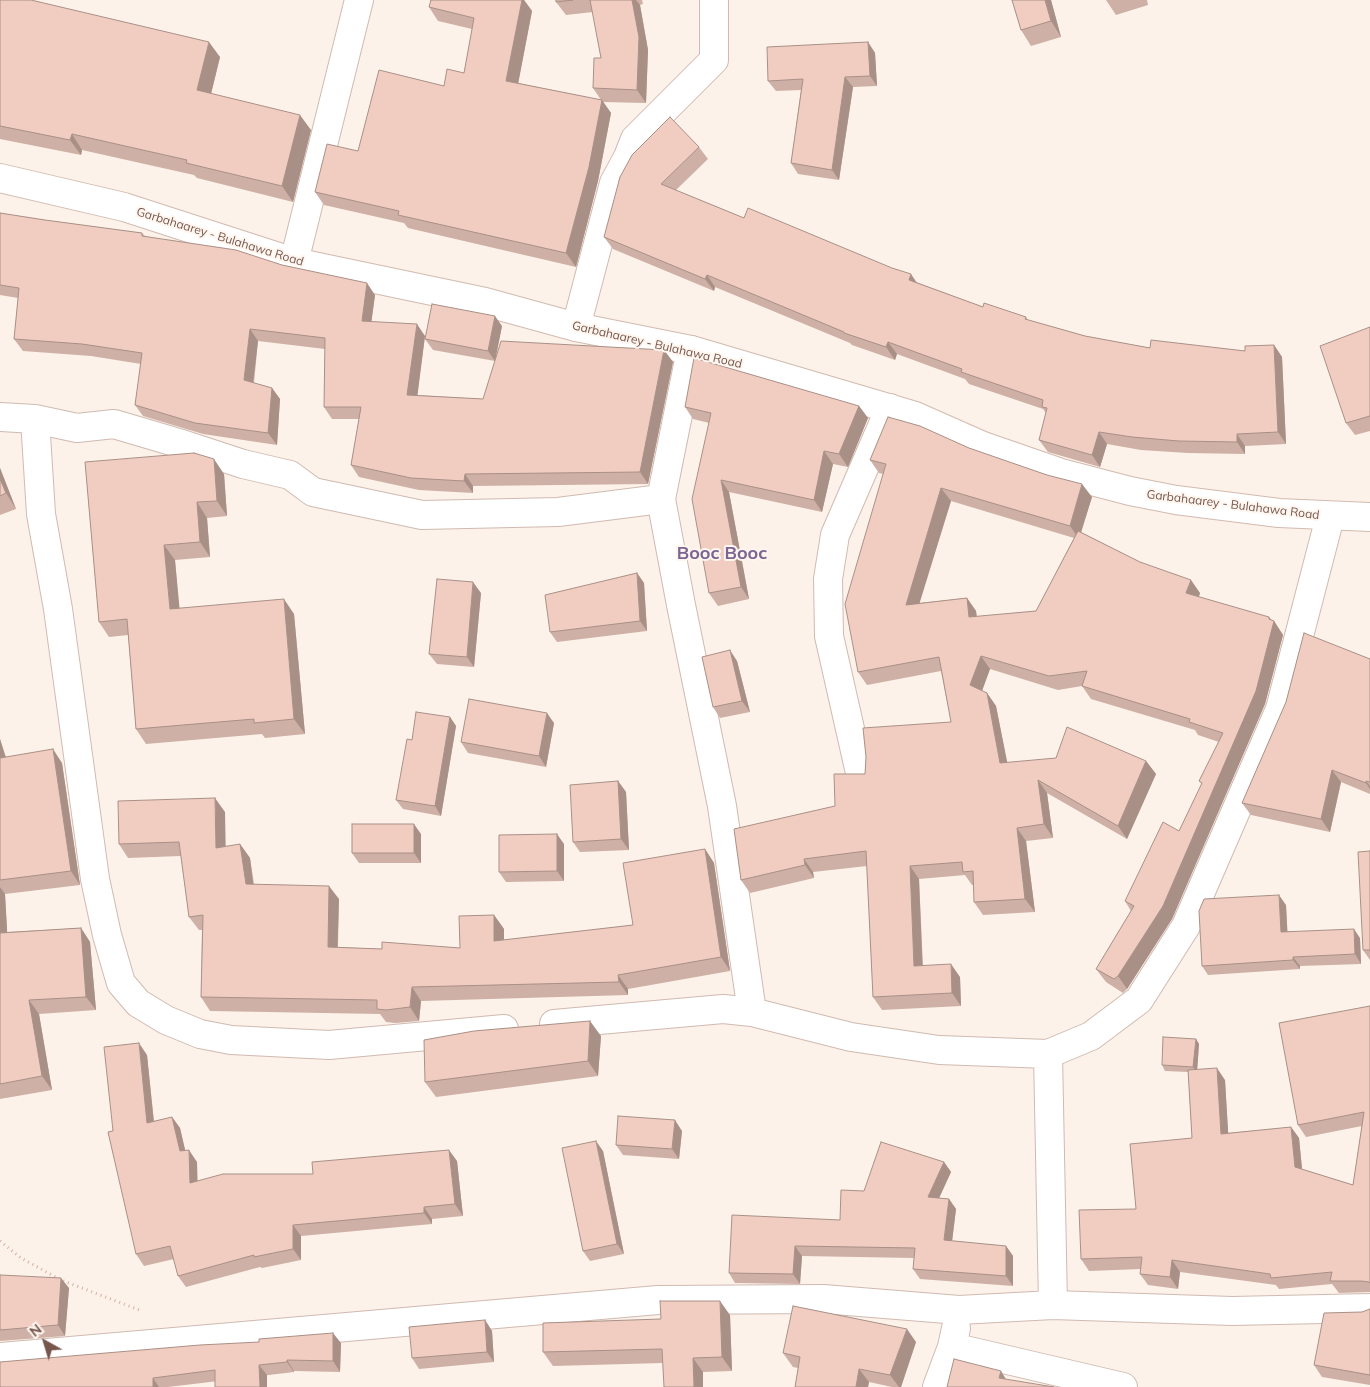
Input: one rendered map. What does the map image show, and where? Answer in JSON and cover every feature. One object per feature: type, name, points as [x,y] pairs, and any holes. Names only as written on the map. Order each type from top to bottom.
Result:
[{"type":"street","points":[[294,262],[359,0]]},
{"type":"street","points":[[576,327],[614,183],[628,157],[635,138],[714,60],[714,0]]},
{"type":"street","name":"Garbahaarey - Bulahawa Road","points":[[0,178],[124,207],[294,262],[485,302],[576,327],[691,350],[916,416],[983,446],[1061,473],[1130,491],[1176,500],[1279,513],[1370,517]]},
{"type":"street","points":[[691,350],[661,499],[680,605],[722,806],[752,1012]]},
{"type":"street","points":[[860,773],[829,636],[828,579],[835,535],[890,408]]},
{"type":"street","points":[[0,417],[35,419],[77,428],[114,424],[243,464],[290,474],[313,492],[422,515],[558,512],[661,499]]},
{"type":"street","points":[[35,419],[41,514],[58,609],[94,879],[107,935],[121,982],[138,1003],[166,1020],[200,1034],[231,1040],[329,1045],[722,1009],[752,1012],[851,1037],[939,1050],[1048,1054],[1091,1036],[1139,1000],[1186,926],[1280,709],[1330,516]]},
{"type":"street","points":[[1048,1054],[1053,1305]]},
{"type":"street","points":[[0,1357],[658,1300],[823,1299],[959,1310],[1053,1305],[1232,1311],[1370,1308]]},
{"type":"street","points":[[937,1387],[952,1347],[959,1310]]},
{"type":"street","points":[[952,1347],[1123,1387]]},
{"type":"path","points":[[0,1241],[21,1258],[61,1280],[143,1312]]},
{"type":"building","points":[[0,0],[31,0],[209,42],[197,90],[300,115],[282,186],[186,163],[187,160],[72,134],[70,140],[0,126]]},
{"type":"building","points":[[431,0],[522,0],[506,81],[602,100],[589,167],[566,253],[398,215],[399,211],[315,192],[327,144],[358,151],[379,70],[444,86],[447,69],[464,73],[474,18],[429,7]]},
{"type":"building","points":[[556,0],[573,0],[556,2]]},
{"type":"building","points":[[590,0],[632,0],[639,37],[637,90],[593,88],[594,58],[601,58]]},
{"type":"building","points":[[1012,0],[1045,0],[1051,21],[1021,30]]},
{"type":"building","points":[[868,42],[870,76],[845,77],[832,170],[791,163],[803,79],[768,81],[767,47]]},
{"type":"building","points":[[670,117],[699,147],[661,184],[744,218],[748,208],[892,268],[911,274],[909,280],[983,307],[984,303],[1026,317],[1025,319],[1085,336],[1150,348],[1151,340],[1245,351],[1245,346],[1274,345],[1278,432],[1237,434],[1237,442],[1179,441],[1099,432],[1092,455],[1039,440],[1047,408],[1042,407],[1043,400],[961,372],[962,369],[888,342],[886,347],[844,333],[707,275],[705,279],[604,237],[620,177],[632,155]]},
{"type":"building","points":[[0,213],[142,233],[142,236],[236,250],[282,265],[367,283],[362,321],[417,324],[407,395],[483,399],[501,341],[664,350],[640,472],[465,474],[464,481],[411,478],[351,465],[361,407],[324,407],[325,338],[250,329],[244,380],[272,388],[268,433],[195,423],[135,405],[142,353],[82,344],[14,339],[19,288],[0,285]]},
{"type":"building","points":[[432,304],[495,316],[488,351],[425,339]]},
{"type":"building","points":[[1370,327],[1370,416],[1346,423],[1320,346]]},
{"type":"building","points":[[694,358],[859,406],[839,454],[824,451],[814,500],[721,480],[741,587],[709,593],[692,499],[711,413],[685,407]]},
{"type":"building","points":[[888,417],[920,426],[969,448],[1047,475],[1082,484],[1070,526],[941,488],[906,605],[967,598],[969,617],[1036,611],[1078,531],[1140,562],[1191,580],[1186,593],[1269,617],[1269,619],[1274,621],[1256,691],[1163,906],[1118,976],[1114,979],[1096,969],[1134,906],[1125,901],[1163,822],[1179,831],[1202,783],[1199,781],[1223,733],[1189,722],[1190,719],[1082,686],[1087,671],[1049,676],[981,656],[970,685],[987,693],[1000,763],[1056,758],[1067,727],[1146,761],[1118,826],[1038,780],[1044,824],[1017,828],[1025,899],[974,902],[973,871],[963,872],[962,862],[910,866],[914,966],[951,964],[952,993],[873,997],[866,851],[804,859],[805,865],[741,880],[734,829],[835,806],[834,774],[865,774],[866,757],[863,728],[951,722],[939,657],[858,672],[845,604],[886,464],[870,460]]},
{"type":"building","points":[[194,453],[214,459],[217,501],[197,502],[200,542],[164,545],[170,609],[284,599],[294,719],[254,723],[254,719],[136,729],[127,619],[99,622],[85,462]]},
{"type":"building","points":[[0,479],[6,493],[0,496]]},
{"type":"building","points":[[637,573],[640,621],[550,632],[545,595]]},
{"type":"building","points":[[437,579],[473,582],[467,657],[429,654]]},
{"type":"building","points":[[1304,633],[1370,659],[1370,782],[1366,781],[1366,783],[1332,770],[1321,819],[1242,803],[1286,702]]},
{"type":"building","points":[[730,650],[742,701],[713,707],[702,657]]},
{"type":"building","points":[[469,699],[547,713],[539,756],[461,742]]},
{"type":"building","points":[[416,712],[450,717],[435,806],[396,800],[407,739],[412,740]]},
{"type":"building","points":[[53,749],[71,871],[0,880],[0,758]]},
{"type":"building","points":[[618,781],[621,839],[573,842],[570,785]]},
{"type":"building","points":[[215,798],[216,848],[240,844],[246,884],[329,886],[328,947],[382,949],[382,942],[460,948],[459,916],[494,915],[494,941],[633,925],[623,863],[705,849],[721,957],[618,975],[619,982],[412,987],[410,1007],[386,1010],[377,1009],[377,1000],[201,997],[203,915],[189,917],[179,842],[119,844],[118,801]]},
{"type":"building","points":[[352,824],[414,824],[414,853],[352,853]]},
{"type":"building","points":[[557,834],[557,871],[499,872],[499,835]]},
{"type":"building","points":[[1370,851],[1370,950],[1363,950],[1358,852]]},
{"type":"building","points":[[1279,895],[1281,932],[1354,929],[1355,954],[1293,957],[1293,960],[1202,966],[1199,911],[1204,899]]},
{"type":"building","points":[[81,928],[86,997],[29,1000],[42,1076],[0,1084],[0,933]]},
{"type":"building","points":[[1370,1006],[1370,1283],[1361,1281],[1330,1281],[1332,1272],[1271,1278],[1270,1274],[1172,1260],[1170,1277],[1140,1274],[1142,1257],[1081,1259],[1079,1210],[1136,1209],[1130,1144],[1192,1138],[1188,1070],[1217,1068],[1221,1134],[1291,1127],[1295,1167],[1353,1185],[1364,1112],[1298,1125],[1279,1023]]},
{"type":"building","points":[[590,1021],[588,1061],[425,1082],[424,1040],[474,1031]]},
{"type":"building","points":[[1163,1037],[1196,1039],[1193,1067],[1162,1065]]},
{"type":"building","points":[[139,1043],[147,1123],[172,1117],[180,1151],[189,1150],[190,1183],[223,1174],[313,1174],[312,1162],[449,1150],[455,1204],[424,1207],[424,1213],[293,1225],[293,1249],[254,1257],[254,1255],[178,1276],[170,1246],[136,1254],[108,1132],[113,1131],[104,1047]]},
{"type":"building","points":[[618,1116],[675,1120],[672,1149],[616,1145]]},
{"type":"building","points":[[596,1141],[617,1244],[583,1251],[562,1148]]},
{"type":"building","points":[[881,1142],[944,1162],[928,1197],[949,1199],[944,1240],[1006,1246],[1006,1276],[913,1269],[915,1248],[795,1246],[793,1274],[729,1273],[732,1215],[840,1220],[841,1190],[864,1191]]},
{"type":"building","points":[[0,1275],[61,1278],[58,1325],[0,1330]]},
{"type":"building","points":[[660,1301],[720,1301],[722,1357],[693,1358],[694,1387],[664,1387],[662,1349],[543,1352],[543,1323],[661,1319]]},
{"type":"building","points":[[793,1306],[907,1329],[890,1375],[859,1369],[856,1387],[795,1387],[800,1357],[783,1353]]},
{"type":"building","points":[[1370,1309],[1370,1375],[1314,1365],[1324,1313],[1362,1312]]},
{"type":"building","points":[[485,1320],[487,1352],[412,1358],[409,1327]]},
{"type":"building","points":[[333,1333],[333,1361],[287,1360],[287,1362],[259,1365],[260,1387],[215,1387],[215,1370],[153,1378],[153,1387],[0,1387],[0,1362],[200,1345],[259,1342],[259,1339]]},
{"type":"building","points":[[954,1359],[1001,1371],[999,1378],[1054,1387],[947,1387]]},
{"type":"district","name":"Booc Booc","points":[[722,554]]}]
